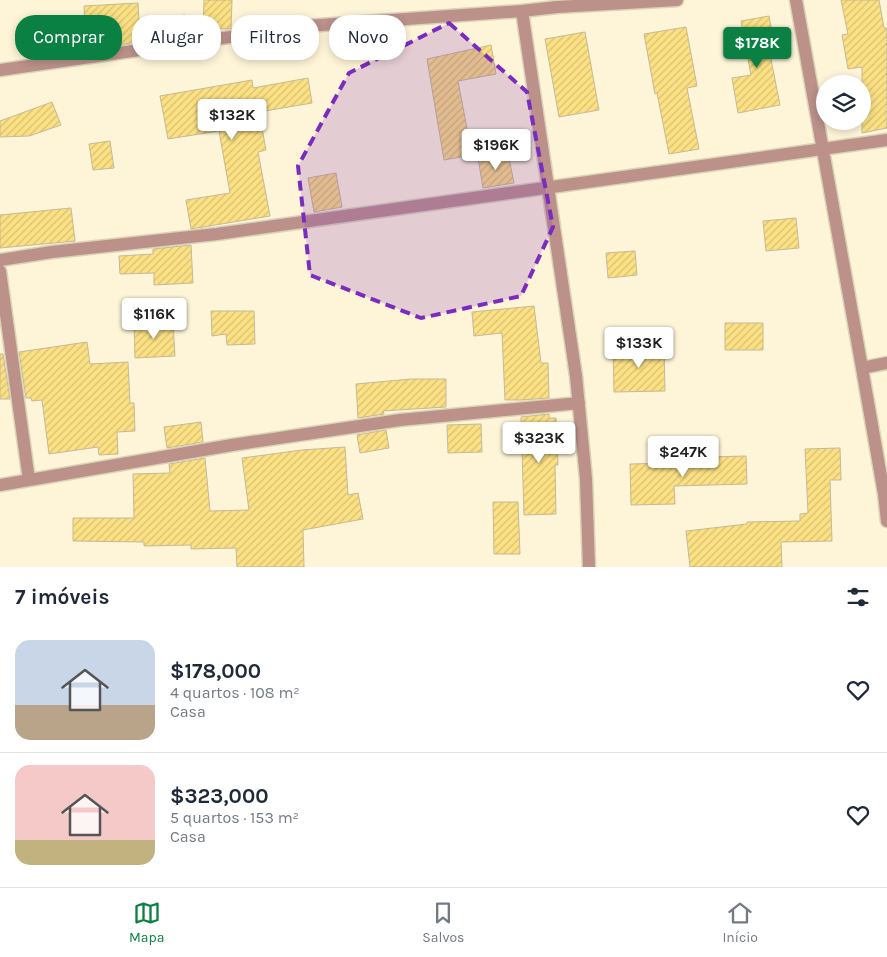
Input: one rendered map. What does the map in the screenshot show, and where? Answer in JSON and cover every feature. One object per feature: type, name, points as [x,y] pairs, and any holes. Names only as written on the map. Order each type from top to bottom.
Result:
[{"type":"street","points":[[0,70],[306,26],[522,12],[556,4],[677,0]]},
{"type":"street","points":[[796,0],[862,368],[887,521]]},
{"type":"street","points":[[522,12],[578,403],[586,479],[589,567]]},
{"type":"street","points":[[0,260],[52,252],[217,234],[887,140]]},
{"type":"street","points":[[0,271],[29,480]]},
{"type":"street","points":[[862,368],[887,363]]},
{"type":"street","points":[[0,485],[232,445],[400,420],[578,403]]},
{"type":"highlighted area","points":[[449,23],[527,92],[553,227],[521,296],[421,318],[310,275],[298,166],[349,73]]},
{"type":"building","points":[[204,0],[232,0],[231,29],[221,29],[221,15],[203,15]]},
{"type":"building","points":[[841,0],[879,0],[884,28],[887,28],[887,128],[862,133],[862,130],[871,130],[871,75],[862,75],[862,67],[848,69],[842,35],[848,34]]},
{"type":"building","points":[[138,3],[139,15],[132,15],[132,43],[122,44],[122,15],[84,15],[84,6]]},
{"type":"building","points":[[769,16],[774,43],[768,44],[780,105],[738,113],[732,78],[751,75],[741,21]]},
{"type":"building","points":[[686,27],[697,86],[687,88],[699,149],[669,154],[644,34]]},
{"type":"building","points":[[585,32],[599,110],[559,117],[545,39]]},
{"type":"building","points":[[491,45],[496,74],[458,81],[472,155],[444,160],[427,59]]},
{"type":"building","points":[[308,78],[312,103],[259,112],[266,150],[258,152],[270,216],[191,229],[186,200],[230,193],[219,131],[168,139],[160,96],[252,80],[253,88]]},
{"type":"building","points":[[52,102],[61,125],[29,136],[0,137],[0,121]]},
{"type":"building","points":[[110,141],[114,168],[93,170],[89,144]]},
{"type":"building","points":[[508,153],[514,183],[483,188],[478,158]]},
{"type":"building","points":[[336,173],[342,207],[314,212],[308,178]]},
{"type":"building","points":[[71,208],[75,241],[0,248],[0,215]]},
{"type":"building","points":[[796,218],[799,248],[766,251],[763,221]]},
{"type":"building","points":[[191,245],[193,283],[154,285],[154,273],[120,274],[119,256],[153,254],[153,249]]},
{"type":"building","points":[[635,251],[637,275],[608,278],[606,253]]},
{"type":"building","points":[[534,306],[541,363],[548,363],[549,398],[505,400],[502,333],[474,336],[472,312]]},
{"type":"building","points":[[211,311],[254,311],[255,344],[227,345],[226,334],[212,336]]},
{"type":"building","points":[[173,322],[175,356],[135,358],[134,323]]},
{"type":"building","points":[[725,323],[763,323],[763,350],[725,350]]},
{"type":"building","points":[[87,342],[90,364],[128,362],[130,403],[134,403],[135,431],[117,432],[118,454],[99,455],[98,447],[49,454],[42,400],[32,401],[31,398],[26,398],[19,352]]},
{"type":"building","points":[[664,346],[665,391],[614,392],[613,347]]},
{"type":"building","points":[[0,354],[3,354],[10,399],[0,399]]},
{"type":"building","points":[[411,379],[446,379],[446,407],[383,411],[384,414],[358,418],[356,384]]},
{"type":"building","points":[[549,414],[549,418],[556,418],[558,465],[555,465],[556,514],[524,515],[521,417]]},
{"type":"building","points":[[201,422],[203,442],[167,448],[164,427]]},
{"type":"building","points":[[481,424],[482,452],[448,453],[447,425]]},
{"type":"building","points":[[386,430],[389,448],[360,453],[357,435]]},
{"type":"building","points":[[345,447],[348,495],[358,493],[363,519],[303,530],[304,567],[237,567],[236,548],[191,549],[191,545],[144,546],[144,542],[73,541],[73,518],[134,518],[133,474],[170,473],[169,464],[205,458],[210,511],[249,510],[242,458],[302,450]]},
{"type":"building","points":[[840,448],[841,480],[830,480],[832,541],[781,542],[782,567],[690,567],[686,531],[747,524],[747,522],[800,521],[800,514],[808,513],[805,449]]},
{"type":"building","points":[[746,456],[747,484],[674,486],[675,504],[631,505],[630,464],[708,462],[708,457]]},
{"type":"building","points":[[493,502],[518,502],[520,554],[494,554]]}]
